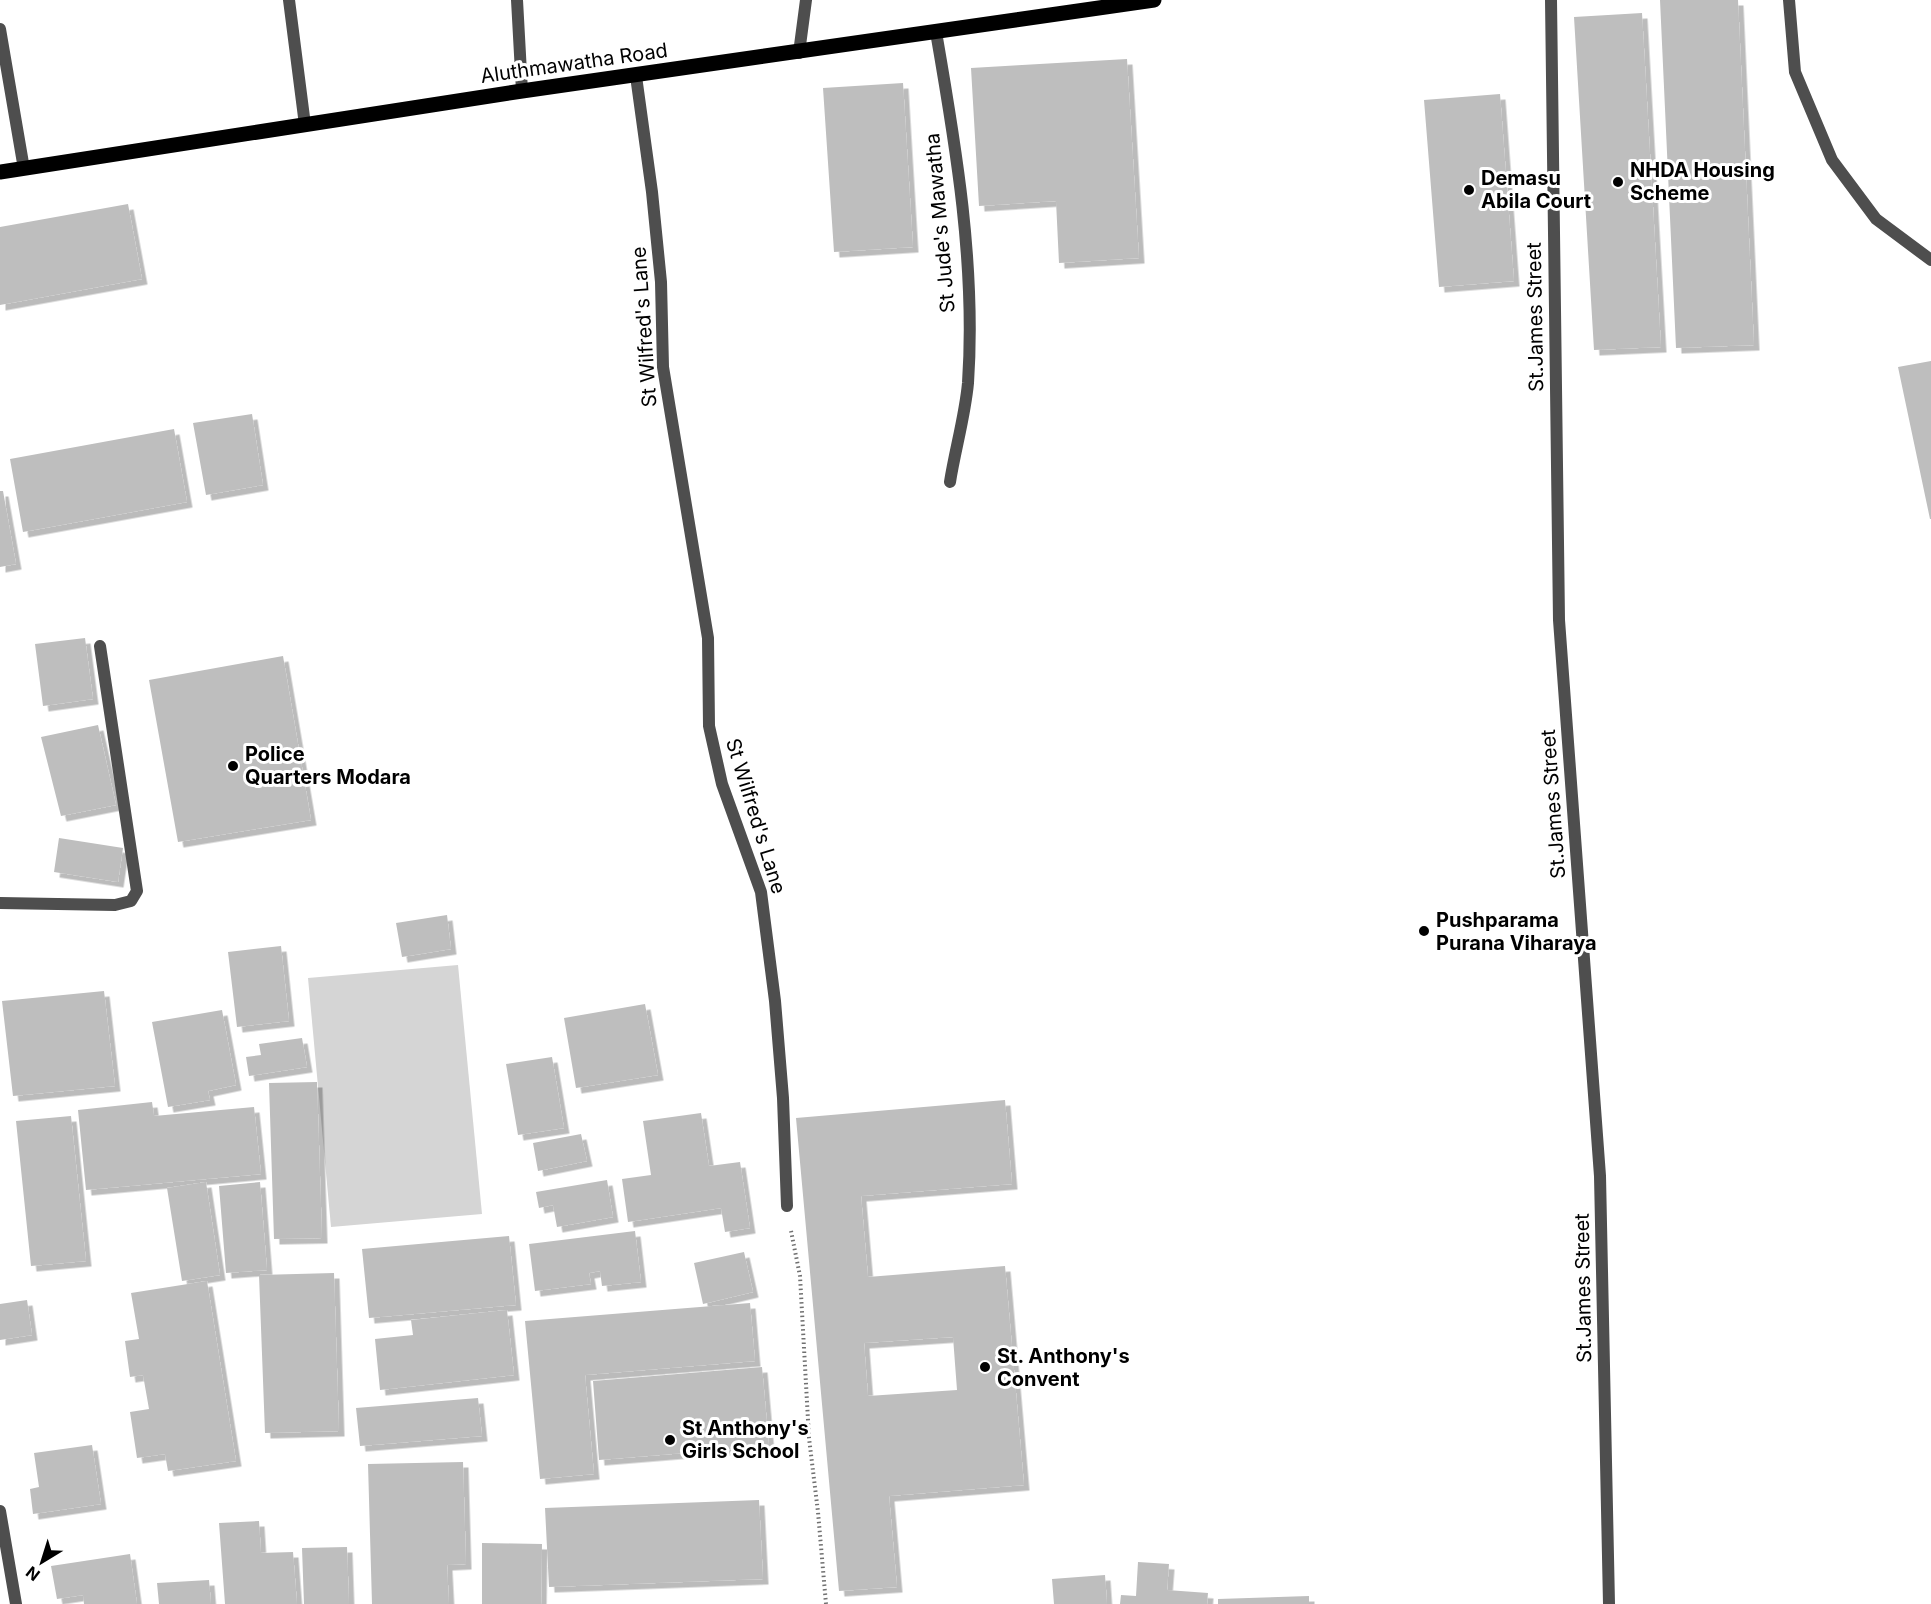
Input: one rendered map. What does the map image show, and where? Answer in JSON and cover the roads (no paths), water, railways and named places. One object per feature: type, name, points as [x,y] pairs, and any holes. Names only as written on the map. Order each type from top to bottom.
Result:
[{"type":"main road","name":"Aluthmawatha Road","points":[[0,172],[522,91],[1154,0]]},
{"type":"street","points":[[290,0],[305,125]]},
{"type":"street","points":[[517,0],[522,91]]},
{"type":"street","points":[[799,52],[806,0]]},
{"type":"street","name":"St.James Street","points":[[1551,0],[1559,620],[1600,1176],[1609,1604]]},
{"type":"street","points":[[1790,0],[1795,72],[1832,160],[1876,219],[1931,260]]},
{"type":"street","points":[[0,28],[24,169]]},
{"type":"street","name":"St Jude's Mawatha","points":[[936,32],[948,101],[964,223],[969,308],[968,385],[950,482]]},
{"type":"street","name":"St Wilfred's Lane","points":[[636,76],[652,192],[661,282],[663,367],[708,638],[709,726],[722,784],[761,892],[776,1012],[783,1098],[787,1206]]},
{"type":"street","points":[[0,903],[115,905],[131,901],[137,891],[100,646]]},
{"type":"street","points":[[0,1511],[16,1604]]},
{"type":"place","name":"NHDA Housing Scheme","points":[[1618,182]]},
{"type":"place","name":"Demasu Abila Court","points":[[1469,190]]},
{"type":"place","name":"Police Quarters Modara","points":[[233,766]]},
{"type":"place","name":"Pushparama Purana Viharaya","points":[[1424,931]]},
{"type":"place","name":"St. Anthony's Convent","points":[[985,1367]]},
{"type":"place","name":"St Anthony's Girls School","points":[[670,1440]]}]
